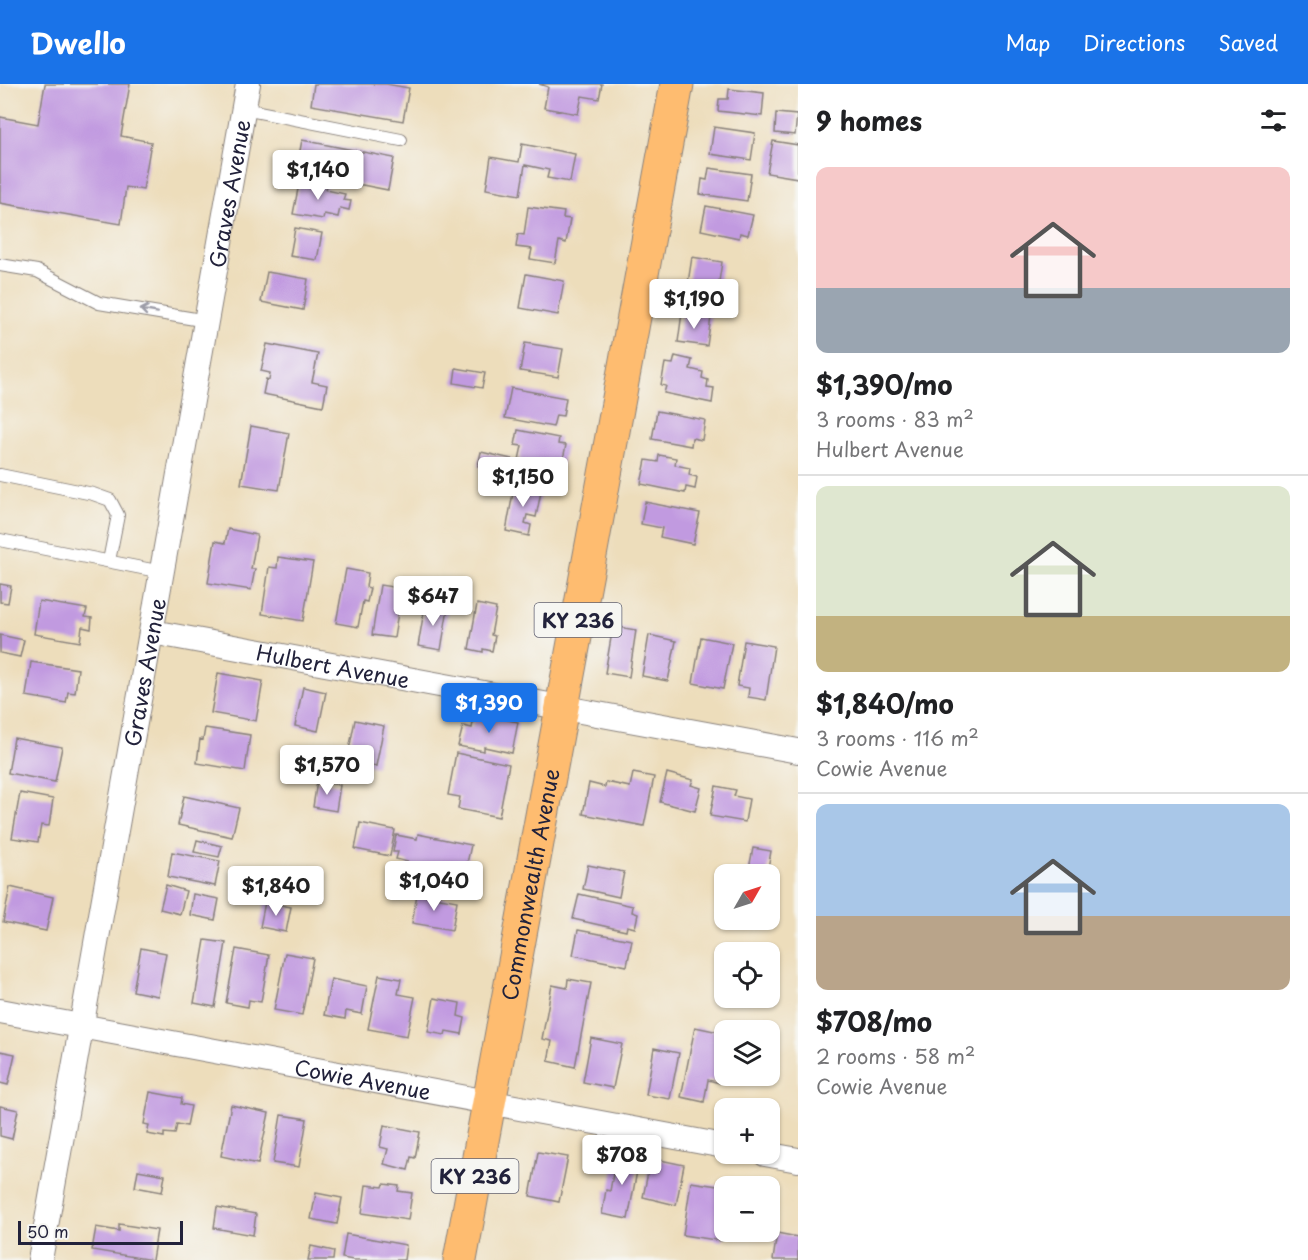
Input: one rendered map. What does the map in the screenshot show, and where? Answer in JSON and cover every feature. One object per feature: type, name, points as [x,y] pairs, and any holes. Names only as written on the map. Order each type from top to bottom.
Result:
[{"type":"main road","name":"Commonwealth Avenue","points":[[460,1260],[677,84]]},
{"type":"street","name":"Graves Avenue","points":[[40,1260],[249,84]]},
{"type":"street","name":"Hulbert Avenue","points":[[152,632],[798,751]]},
{"type":"street","name":"Cowie Avenue","points":[[0,1011],[714,1144]]},
{"type":"street","points":[[780,1157],[798,1160]]},
{"type":"lane","points":[[244,108],[401,140]]},
{"type":"lane","points":[[0,265],[37,271],[99,303],[207,321]]},
{"type":"lane","points":[[0,475],[93,494],[110,500],[118,515],[109,561]]},
{"type":"lane","points":[[0,540],[162,572]]},
{"type":"building","points":[[45,84],[130,84],[121,136],[151,142],[143,190],[126,187],[121,224],[0,203],[0,117],[38,124]]},
{"type":"building","points":[[314,84],[386,84],[409,88],[403,121],[311,105]]},
{"type":"building","points":[[539,84],[602,84],[599,99],[582,96],[578,114],[544,108],[548,87]]},
{"type":"building","points":[[729,89],[764,93],[762,116],[718,111],[719,99],[728,99]]},
{"type":"building","points":[[776,113],[797,115],[795,135],[775,133]]},
{"type":"building","points":[[714,127],[755,133],[751,160],[710,154]]},
{"type":"building","points":[[302,140],[394,158],[388,190],[296,172]]},
{"type":"building","points":[[773,141],[798,145],[798,178],[767,173]]},
{"type":"building","points":[[522,144],[575,154],[570,182],[547,178],[549,170],[525,165],[520,195],[486,189],[491,157],[519,162]]},
{"type":"building","points":[[709,168],[751,174],[747,201],[700,194],[702,179],[707,180]]},
{"type":"building","points":[[300,179],[327,185],[326,190],[345,194],[343,200],[351,201],[349,210],[340,208],[338,217],[324,214],[323,219],[293,214]]},
{"type":"building","points":[[706,206],[753,215],[748,235],[740,233],[739,238],[701,230]]},
{"type":"building","points":[[528,207],[564,212],[563,218],[570,219],[566,243],[559,241],[555,263],[530,259],[532,249],[516,247],[518,234],[524,235]]},
{"type":"building","points":[[295,228],[322,233],[317,260],[290,256]]},
{"type":"building","points":[[692,257],[722,262],[718,288],[688,283]]},
{"type":"building","points":[[267,272],[308,279],[303,310],[261,302]]},
{"type":"building","points":[[526,274],[564,281],[558,315],[520,308]]},
{"type":"building","points":[[682,313],[711,317],[707,346],[678,342]]},
{"type":"building","points":[[525,343],[563,349],[558,377],[520,371]]},
{"type":"building","points":[[267,344],[318,354],[312,382],[327,385],[323,406],[263,394],[266,379],[269,380],[270,373],[261,371]]},
{"type":"building","points":[[675,356],[692,360],[690,369],[703,372],[702,378],[708,380],[707,387],[714,388],[712,403],[664,393],[666,386],[661,385],[665,363],[673,364]]},
{"type":"building","points":[[456,368],[485,373],[482,388],[454,383]]},
{"type":"building","points":[[511,388],[566,398],[563,416],[556,415],[553,427],[505,418]]},
{"type":"building","points":[[657,411],[705,420],[702,440],[692,438],[691,446],[652,439]]},
{"type":"building","points":[[251,426],[289,433],[279,490],[241,484]]},
{"type":"building","points":[[518,430],[559,438],[558,444],[566,445],[561,469],[519,460],[522,446],[515,445]]},
{"type":"building","points":[[481,452],[512,459],[509,472],[478,466]]},
{"type":"building","points":[[659,455],[676,458],[675,465],[690,468],[689,475],[697,477],[695,489],[686,487],[685,493],[641,484],[646,460],[658,462]]},
{"type":"building","points":[[515,482],[542,487],[536,517],[527,515],[525,523],[531,525],[529,536],[506,531]]},
{"type":"building","points":[[645,502],[700,513],[693,544],[660,537],[662,528],[641,524]]},
{"type":"building","points":[[228,529],[257,535],[251,569],[255,569],[251,590],[208,583],[215,541],[225,543]]},
{"type":"building","points":[[278,557],[313,562],[303,621],[262,614],[269,567],[277,568]]},
{"type":"building","points":[[346,569],[368,573],[366,587],[370,588],[367,602],[363,601],[358,627],[336,623]]},
{"type":"building","points":[[400,582],[421,586],[417,609],[399,606],[394,638],[372,635],[380,585],[399,588]]},
{"type":"building","points":[[0,584],[11,586],[8,603],[0,602]]},
{"type":"building","points":[[39,601],[87,609],[85,617],[92,618],[91,629],[82,627],[80,642],[34,634]]},
{"type":"building","points":[[477,604],[496,608],[491,635],[495,636],[492,651],[469,649]]},
{"type":"building","points":[[425,605],[448,608],[441,650],[418,646]]},
{"type":"building","points":[[613,626],[636,630],[629,677],[605,673]]},
{"type":"building","points":[[0,635],[24,640],[20,657],[0,653]]},
{"type":"building","points":[[649,635],[676,641],[668,681],[642,676]]},
{"type":"building","points":[[701,637],[732,643],[723,689],[693,683]]},
{"type":"building","points":[[744,641],[774,646],[766,700],[748,697],[749,688],[737,686]]},
{"type":"building","points":[[31,662],[78,669],[75,693],[68,692],[66,703],[26,696]]},
{"type":"building","points":[[218,673],[263,681],[256,721],[211,713]]},
{"type":"building","points":[[303,687],[326,692],[318,731],[295,726]]},
{"type":"building","points":[[475,713],[518,722],[512,753],[484,747],[484,751],[458,746],[463,726],[472,728]]},
{"type":"building","points":[[355,720],[384,726],[376,766],[347,760]]},
{"type":"building","points":[[205,728],[250,735],[245,771],[197,763],[200,739],[203,740]]},
{"type":"building","points":[[14,738],[62,747],[55,782],[8,773]]},
{"type":"building","points":[[456,753],[509,764],[499,817],[458,809],[460,797],[448,795]]},
{"type":"building","points":[[633,773],[654,777],[644,826],[583,814],[589,783],[605,787],[606,782],[630,787]]},
{"type":"building","points":[[667,773],[693,780],[691,785],[701,788],[695,811],[660,802]]},
{"type":"building","points":[[317,781],[340,785],[336,811],[313,807]]},
{"type":"building","points":[[716,786],[736,790],[734,796],[749,799],[745,822],[710,816]]},
{"type":"building","points":[[20,793],[53,799],[49,826],[41,825],[38,842],[12,838]]},
{"type":"building","points":[[184,796],[239,808],[232,837],[178,825]]},
{"type":"building","points":[[360,823],[395,830],[390,856],[355,849]]},
{"type":"building","points":[[418,834],[471,845],[463,882],[407,871],[408,862],[396,859],[398,852],[393,852],[396,835],[417,839]]},
{"type":"building","points":[[197,840],[222,846],[219,857],[194,852]]},
{"type":"building","points":[[753,848],[771,851],[769,864],[750,864]]},
{"type":"building","points":[[172,852],[220,861],[215,886],[168,877]]},
{"type":"building","points":[[588,865],[624,872],[619,897],[583,889]]},
{"type":"building","points":[[166,885],[186,891],[180,914],[160,909]]},
{"type":"building","points":[[10,887],[53,897],[46,931],[3,922]]},
{"type":"building","points":[[193,894],[219,899],[215,920],[190,915]]},
{"type":"building","points":[[417,894],[457,901],[452,930],[412,923]]},
{"type":"building","points":[[579,894],[633,906],[632,912],[638,914],[635,928],[627,926],[626,931],[573,919]]},
{"type":"building","points":[[265,902],[291,907],[286,932],[260,927]]},
{"type":"building","points":[[578,930],[632,940],[627,966],[573,955]]},
{"type":"building","points":[[205,940],[226,943],[215,1007],[194,1003]]},
{"type":"building","points":[[141,948],[166,953],[158,996],[133,991]]},
{"type":"building","points":[[236,949],[269,955],[261,1002],[249,1000],[248,1007],[226,1003]]},
{"type":"building","points":[[285,953],[313,958],[302,1015],[274,1010]]},
{"type":"building","points":[[379,975],[401,979],[398,994],[415,997],[407,1036],[368,1029]]},
{"type":"building","points":[[331,979],[367,986],[362,1014],[346,1011],[345,1019],[324,1015]]},
{"type":"building","points":[[568,979],[591,983],[575,1067],[548,1061],[552,1041],[542,1039],[552,985],[567,988]]},
{"type":"building","points":[[434,998],[460,1003],[458,1016],[465,1018],[462,1034],[446,1031],[445,1035],[428,1032]]},
{"type":"building","points":[[695,1027],[714,1031],[714,1082],[708,1080],[704,1102],[681,1097]]},
{"type":"building","points":[[591,1038],[622,1044],[613,1088],[583,1082]]},
{"type":"building","points":[[654,1048],[679,1053],[670,1099],[646,1095]]},
{"type":"building","points":[[0,1051],[15,1054],[8,1085],[0,1083]]},
{"type":"building","points":[[150,1092],[182,1098],[181,1104],[191,1106],[187,1126],[177,1124],[175,1134],[164,1133],[164,1137],[147,1134],[149,1125],[144,1124]]},
{"type":"building","points":[[231,1105],[269,1113],[258,1164],[221,1156]]},
{"type":"building","points":[[0,1106],[18,1110],[12,1139],[0,1136]]},
{"type":"building","points":[[281,1115],[307,1119],[299,1167],[273,1163]]},
{"type":"building","points":[[384,1125],[420,1132],[415,1158],[411,1157],[408,1170],[384,1164],[388,1149],[380,1147]]},
{"type":"building","points":[[617,1151],[640,1155],[628,1219],[602,1214],[606,1190],[610,1191]]},
{"type":"building","points":[[538,1152],[568,1157],[559,1202],[530,1196]]},
{"type":"building","points":[[651,1158],[684,1165],[676,1205],[643,1197]]},
{"type":"building","points":[[138,1170],[165,1175],[162,1192],[135,1187]]},
{"type":"building","points":[[691,1182],[714,1185],[714,1240],[683,1235]]},
{"type":"building","points":[[384,1184],[399,1186],[398,1191],[412,1193],[408,1220],[362,1213],[366,1185],[383,1187]]},
{"type":"building","points":[[316,1193],[342,1198],[337,1224],[311,1219]]},
{"type":"building","points":[[217,1207],[256,1214],[253,1235],[214,1228]]},
{"type":"building","points":[[119,1224],[157,1230],[152,1260],[92,1250],[96,1227],[119,1231]]},
{"type":"building","points":[[346,1234],[406,1245],[404,1260],[342,1258]]},
{"type":"building","points":[[780,1234],[798,1237],[798,1260],[773,1260],[776,1242],[780,1242]]},
{"type":"building","points":[[311,1246],[334,1251],[333,1260],[308,1260]]}]
